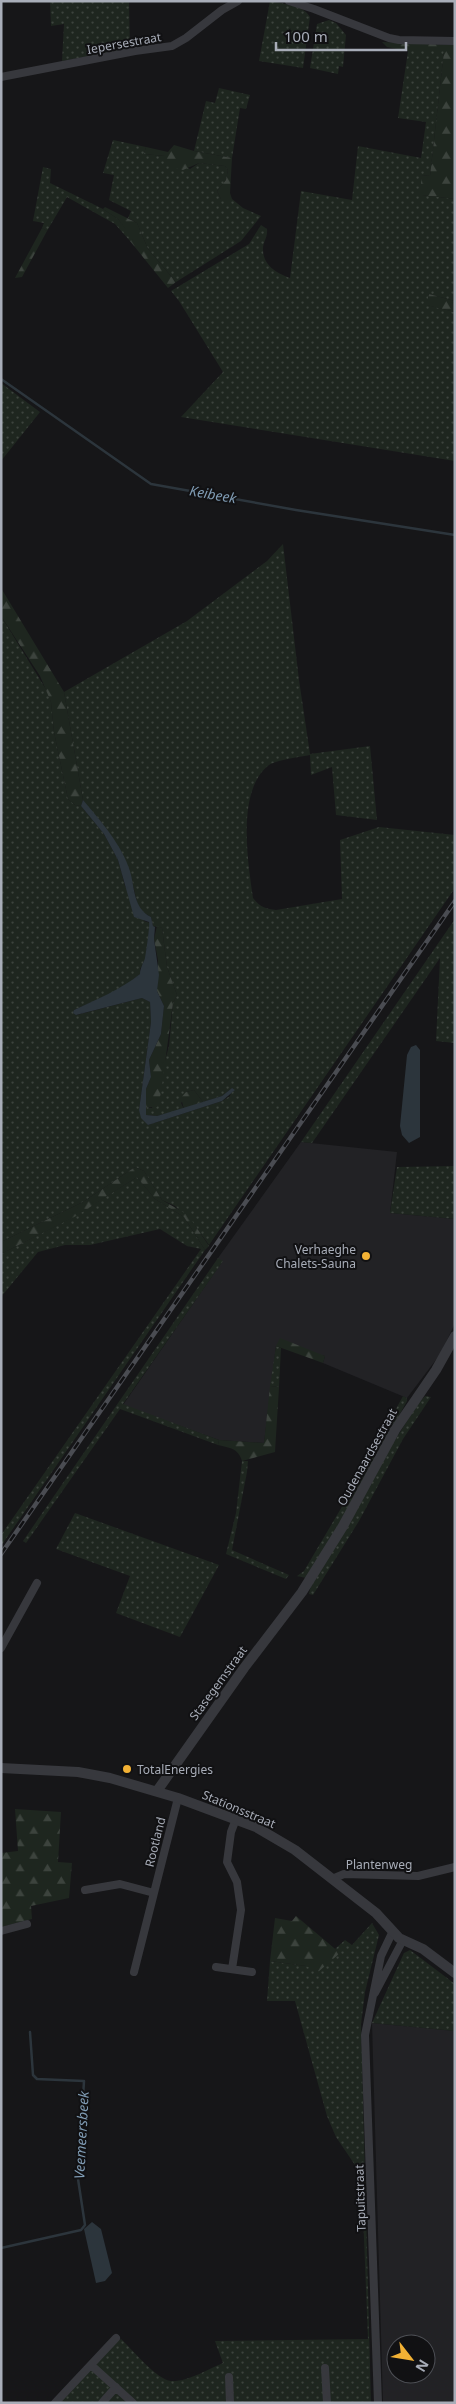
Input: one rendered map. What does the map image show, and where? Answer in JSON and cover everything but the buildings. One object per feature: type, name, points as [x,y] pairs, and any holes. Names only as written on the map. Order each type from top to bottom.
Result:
[{"type":"street","name":"Iepersestraat","points":[[1,77],[135,51],[172,46],[186,38],[222,10],[238,1]]},
{"type":"street","points":[[289,1],[314,8],[389,38],[399,40],[455,41]]},
{"type":"street","name":"Oudenaardsestraat","points":[[302,1592],[343,1526],[395,1430],[436,1370],[455,1336]]},
{"type":"street","points":[[1,1648],[37,1583]]},
{"type":"street","name":"Stasegemstraat","points":[[157,1790],[244,1668],[302,1592]]},
{"type":"street","name":"Stationsstraat","points":[[1,1768],[78,1772],[157,1790],[256,1827],[284,1842],[376,1913],[392,1933],[423,1949],[455,1974]]},
{"type":"street","name":"Rootland","points":[[134,1972],[178,1798]]},
{"type":"street","points":[[232,1969],[241,1910],[237,1882],[227,1862],[231,1832],[236,1819]]},
{"type":"street","name":"Plantenweg","points":[[332,1880],[344,1874],[418,1876],[455,1867]]},
{"type":"street","points":[[84,1890],[120,1884],[154,1893]]},
{"type":"street","points":[[1,1931],[27,1924]]},
{"type":"street","name":"Tapuitstraat","points":[[378,2403],[365,2035],[381,1956],[392,1933]]},
{"type":"street","name":"Tapuitstraat","points":[[375,1993],[403,1940]]},
{"type":"street","points":[[216,1967],[252,1972]]},
{"type":"street","points":[[55,2403],[116,2338]]},
{"type":"street","points":[[91,2365],[133,2403]]},
{"type":"street","points":[[325,2368],[327,2403]]},
{"type":"street","points":[[229,2378],[230,2403]]},
{"type":"street","points":[[102,2403],[116,2387]]},
{"type":"shaded area","points":[[83,800],[110,833],[122,852],[130,871],[138,903],[145,913],[151,917],[155,927],[154,939],[159,975],[157,991],[164,1006],[161,1034],[149,1060],[151,1077],[146,1089],[146,1115],[157,1116],[222,1096],[232,1088],[235,1090],[222,1101],[148,1125],[141,1118],[139,1110],[151,1022],[150,1002],[142,998],[76,1015],[73,1013],[74,1010],[116,990],[140,974],[145,958],[149,924],[149,922],[134,917],[118,860],[104,834],[81,806]]},
{"type":"shaded area","points":[[416,1045],[420,1050],[420,1137],[409,1143],[402,1135],[400,1126],[407,1055],[411,1047]]},
{"type":"shaded area","points":[[301,1142],[397,1152],[390,1213],[455,1219],[455,1323],[441,1353],[407,1398],[323,1363],[325,1356],[276,1346],[264,1443],[219,1440],[123,1405],[222,1262],[218,1258]]},
{"type":"shaded area","points":[[372,2023],[455,2031],[455,2403],[383,2403]]},
{"type":"shaded area","points":[[92,2222],[101,2229],[112,2273],[105,2281],[96,2283],[84,2229]]},
{"type":"green space","points":[[50,1],[129,1],[130,49],[62,61],[64,24],[51,26]]},
{"type":"green space","points":[[270,1],[298,7],[310,17],[303,68],[259,61]]},
{"type":"green space","points":[[329,20],[336,23],[346,35],[343,67],[339,66],[338,74],[310,68],[317,24]]},
{"type":"green space","points":[[382,42],[455,45],[455,199],[421,195],[421,175],[430,176],[444,51],[408,51],[387,47]]},
{"type":"green space","points":[[408,51],[444,51],[430,176],[421,175],[422,195],[455,199],[455,301],[429,294],[427,305],[455,312],[455,461],[181,417],[223,372],[171,291],[249,244],[261,225],[267,229],[263,249],[265,260],[280,274],[290,278],[301,191],[352,200],[358,146],[421,158],[426,122],[398,118]]},
{"type":"green space","points":[[219,88],[250,95],[246,109],[240,108],[232,158],[194,151],[206,101],[215,103]]},
{"type":"green space","points":[[113,140],[146,147],[144,154],[165,156],[190,169],[199,163],[225,166],[228,170],[226,180],[217,191],[221,199],[232,199],[243,208],[261,216],[241,241],[176,282],[148,249],[137,223],[128,218],[131,211],[109,200],[114,175],[103,173]]},
{"type":"green space","points":[[174,145],[232,158],[230,193],[232,199],[221,199],[217,191],[226,180],[228,170],[225,166],[199,163],[183,170],[174,168],[164,160],[165,156],[144,154],[146,147],[168,152]]},
{"type":"green space","points":[[43,167],[51,169],[50,183],[103,209],[118,219],[134,239],[130,241],[115,224],[67,197],[47,231],[42,228],[44,223],[33,221]]},
{"type":"green space","points":[[105,207],[137,223],[148,249],[176,282],[168,288],[130,241],[133,239],[118,219],[103,209]]},
{"type":"green space","points":[[42,228],[47,231],[22,277],[15,278]]},
{"type":"green space","points":[[429,294],[455,301],[455,312],[426,305]]},
{"type":"green space","points":[[1,383],[40,412],[1,461]]},
{"type":"green space","points":[[283,544],[310,754],[370,746],[377,820],[336,815],[332,767],[311,775],[310,755],[272,763],[259,776],[252,791],[248,809],[247,847],[253,898],[263,907],[276,910],[342,899],[340,840],[379,827],[455,835],[455,888],[209,1245],[196,1227],[175,1206],[162,1200],[144,1171],[135,1167],[83,1202],[1,1242],[1,616],[47,691],[51,702],[54,732],[68,799],[75,805],[81,806],[104,834],[118,860],[125,886],[144,921],[150,923],[146,957],[140,969],[140,974],[123,988],[74,1010],[77,1015],[142,998],[150,1002],[151,1022],[139,1110],[148,1125],[222,1101],[230,1096],[232,1088],[222,1096],[203,1102],[194,1090],[186,1092],[181,1103],[184,1109],[157,1116],[146,1115],[146,1107],[152,1108],[169,1046],[173,1003],[177,995],[167,967],[162,928],[153,926],[151,917],[139,910],[129,869],[121,852],[83,800],[64,692],[187,621],[267,561]]},
{"type":"green space","points":[[1,588],[64,692],[83,800],[81,806],[75,805],[68,799],[54,732],[51,702],[40,676],[1,616]]},
{"type":"green space","points":[[455,919],[455,1043],[436,1041],[440,958],[312,1143],[301,1142]]},
{"type":"green space","points":[[157,926],[162,928],[167,967],[177,995],[173,1003],[161,1093],[157,1107],[146,1107],[146,1089],[151,1077],[149,1060],[161,1034],[164,1006],[157,991],[158,960],[154,939]]},
{"type":"green space","points":[[194,1090],[203,1102],[184,1109],[181,1098],[186,1092]]},
{"type":"green space","points":[[455,1166],[455,1219],[390,1213],[397,1167]]},
{"type":"green space","points":[[135,1167],[144,1171],[162,1200],[188,1215],[209,1246],[205,1250],[184,1217],[155,1199],[137,1177],[76,1216],[1,1254],[1,1242],[83,1202]]},
{"type":"green space","points":[[137,1177],[155,1199],[184,1217],[205,1250],[1,1546],[1,1535],[201,1249],[187,1246],[160,1229],[90,1245],[65,1245],[38,1252],[1,1297],[1,1254],[75,1216]]},
{"type":"green space","points":[[218,1258],[223,1261],[123,1404],[219,1440],[218,1445],[120,1409],[26,1543],[23,1541]]},
{"type":"green space","points":[[280,1338],[325,1356],[323,1363],[276,1346]]},
{"type":"green space","points":[[276,1346],[281,1348],[279,1387],[270,1386]]},
{"type":"green space","points":[[270,1386],[279,1387],[275,1452],[242,1461],[236,1451],[218,1445],[219,1440],[264,1443]]},
{"type":"green space","points":[[403,1396],[407,1398],[407,1401],[338,1526],[306,1578],[297,1576],[304,1571],[353,1488]]},
{"type":"green space","points":[[425,1396],[431,1397],[403,1439],[359,1521],[313,1595],[309,1594],[311,1585],[387,1453],[417,1405]]},
{"type":"green space","points":[[242,1461],[248,1461],[247,1472],[232,1550],[289,1575],[286,1579],[226,1554],[236,1513]]},
{"type":"green space","points":[[75,1513],[219,1565],[180,1637],[116,1613],[130,1576],[56,1549]]},
{"type":"green space","points":[[15,1809],[61,1812],[58,1862],[72,1863],[69,1898],[31,1906],[32,1919],[1,1927],[1,1853],[18,1851]]},
{"type":"green space","points":[[296,1916],[340,1953],[318,1972],[306,1966],[270,1961],[275,1918],[292,1921]]},
{"type":"green space","points":[[372,1923],[379,1935],[365,1992],[361,2024],[371,2403],[59,2403],[112,2345],[121,2339],[152,2370],[165,2379],[177,2381],[223,2363],[215,2341],[368,2339],[362,2188],[355,2165],[336,2137],[327,2116],[295,2001],[267,2001],[270,1961],[306,1966],[339,1953],[335,1949],[345,1940],[352,1945]]},
{"type":"green space","points":[[410,1950],[455,1984],[455,2031],[372,2023],[404,1953]]},
{"type":"waterway","name":"Keibeek","points":[[1,379],[151,484],[296,510],[455,535]]},
{"type":"waterway","name":"Veemeersbeek","points":[[1,2248],[81,2230],[85,2225],[78,2179],[84,2081],[37,2079],[33,2075],[30,2032]]},
{"type":"railway","points":[[1,1554],[455,901]]},
{"type":"place","name":"Verhaeghe Chalets-Sauna","points":[[366,1256]]},
{"type":"place","name":"TotalEnergies","points":[[127,1769]]}]
